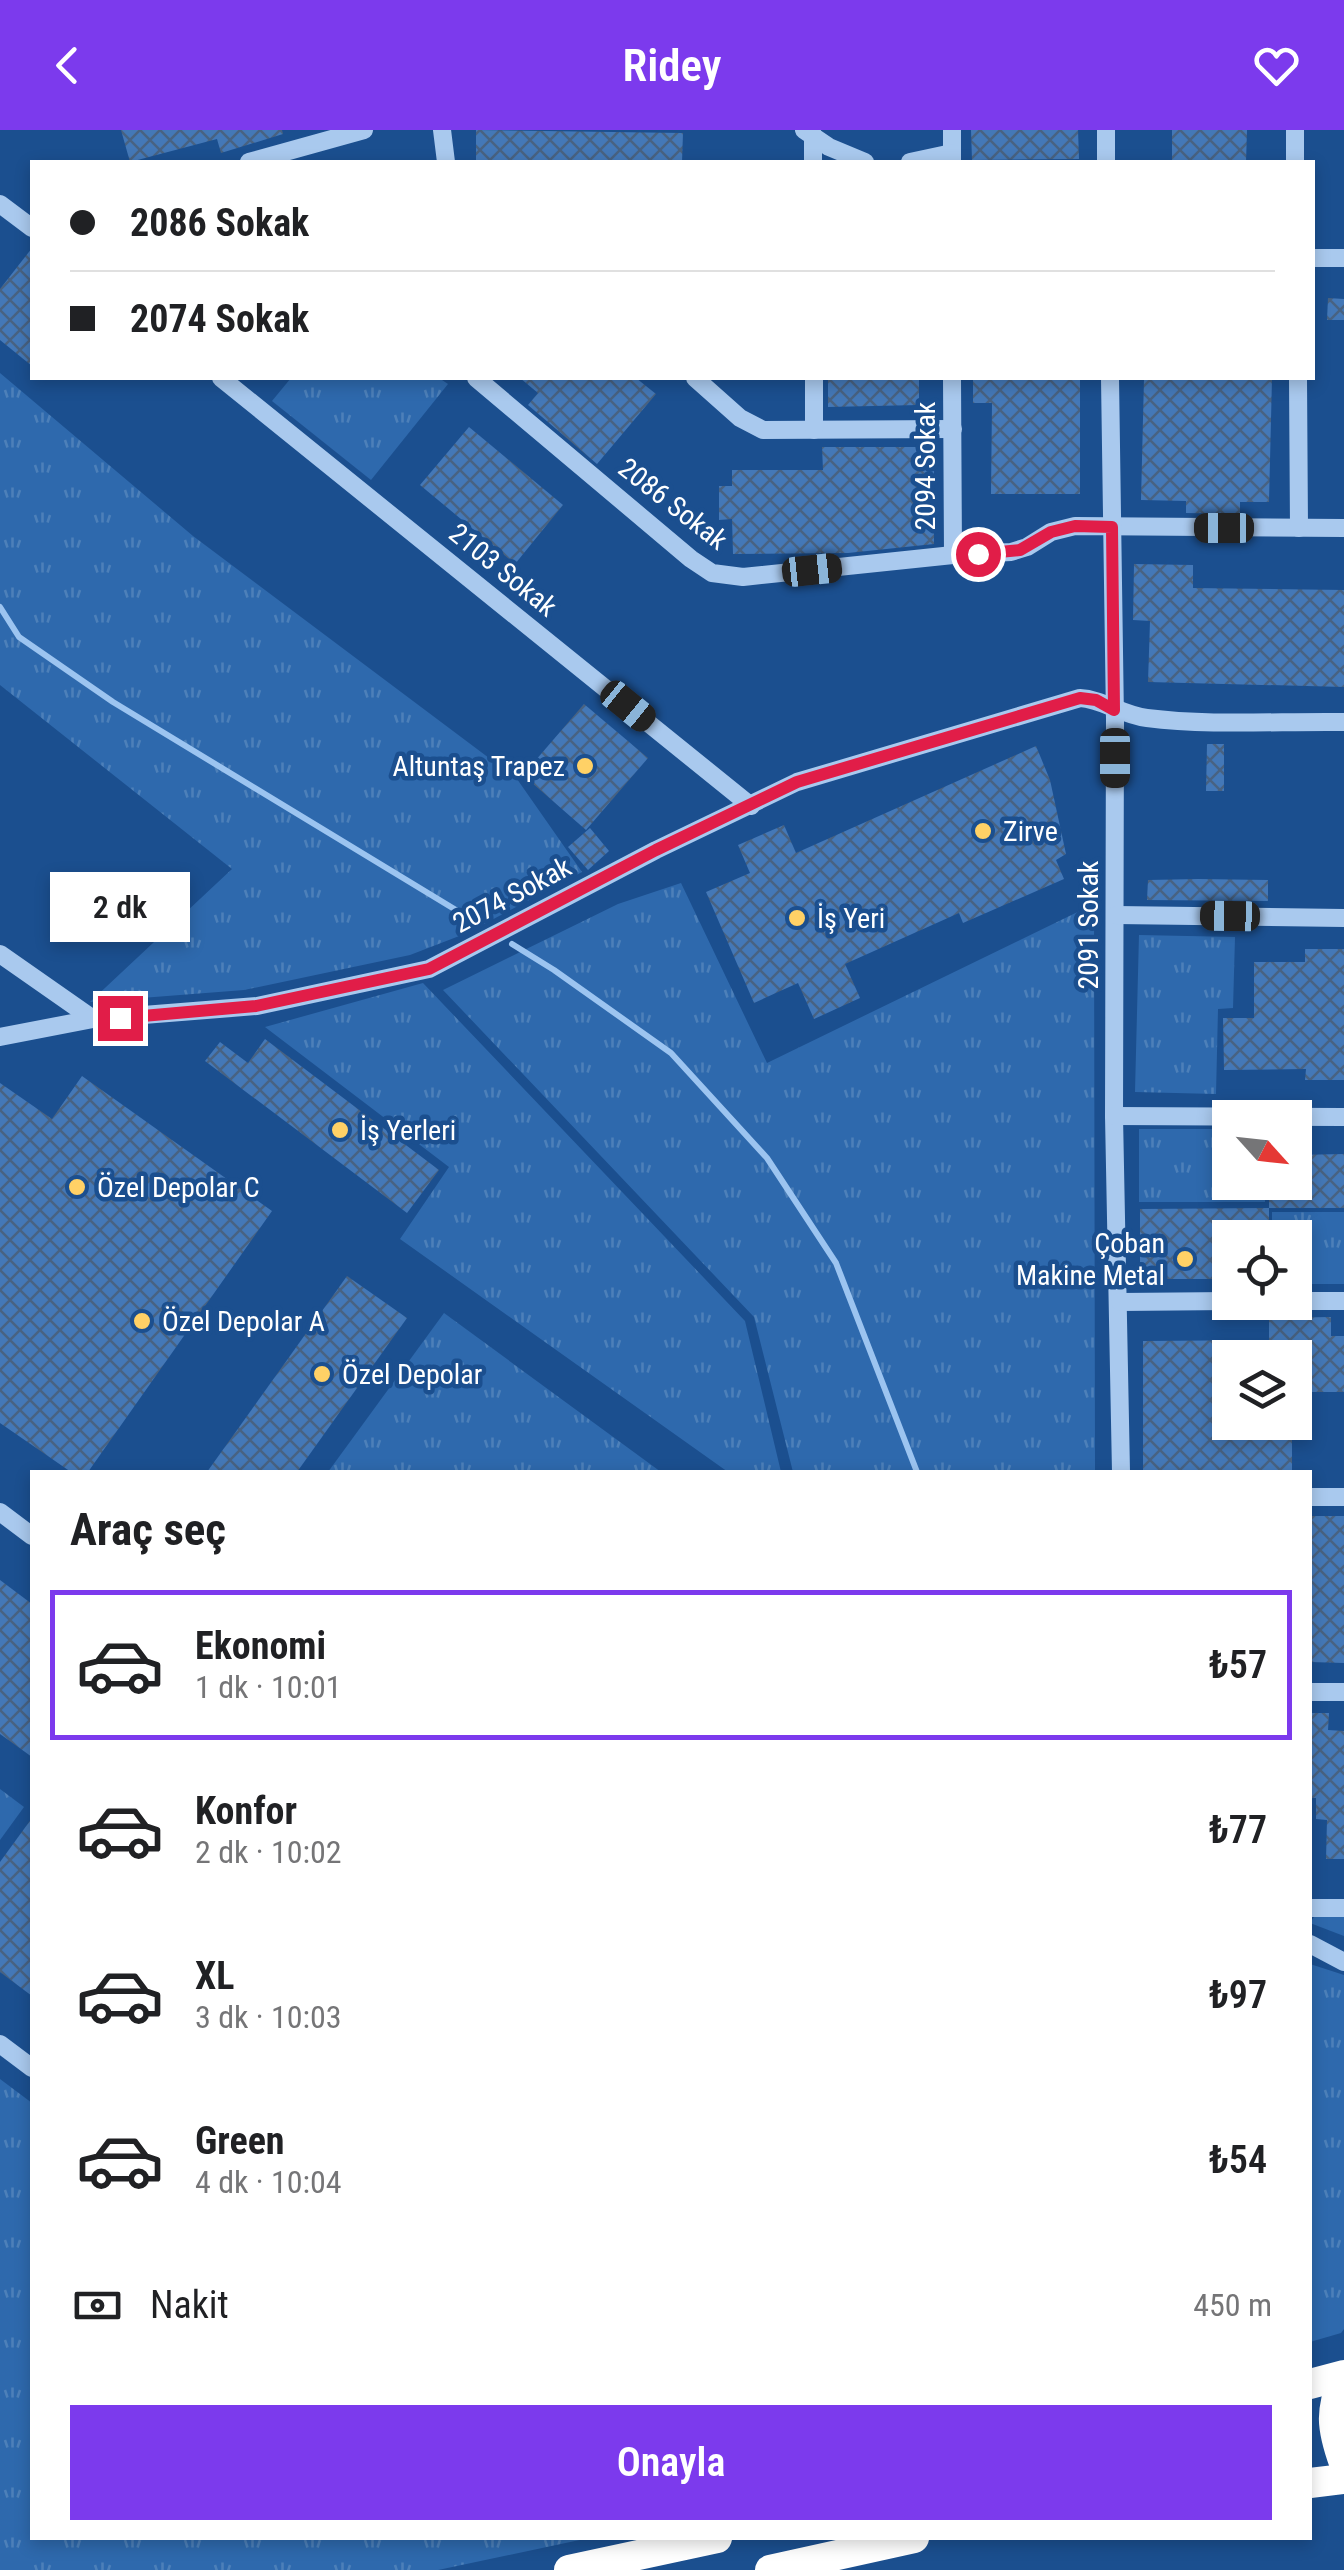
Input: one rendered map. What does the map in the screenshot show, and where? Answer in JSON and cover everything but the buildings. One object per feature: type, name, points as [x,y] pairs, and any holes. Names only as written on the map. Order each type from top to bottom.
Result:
[{"type":"highway","points":[[1312,2383],[1344,2375]]},
{"type":"highway","points":[[1344,2375],[1332,2404],[1334,2435],[1344,2463]]},
{"type":"highway","points":[[1312,2483],[1344,2479]]},
{"type":"highway","points":[[569,2570],[709,2540]]},
{"type":"highway","points":[[770,2570],[905,2540]]},
{"type":"street","points":[[256,160],[364,130]]},
{"type":"street","points":[[442,130],[446,160]]},
{"type":"street","points":[[952,130],[952,158]]},
{"type":"street","points":[[1106,130],[1106,160]]},
{"type":"street","points":[[1295,130],[1296,160]]},
{"type":"street","points":[[808,132],[813,160]]},
{"type":"street","points":[[808,132],[829,147],[860,160]]},
{"type":"street","points":[[0,204],[30,226]]},
{"type":"street","points":[[1315,258],[1344,258]]},
{"type":"street","name":"2103 Sokak","points":[[223,380],[752,806]]},
{"type":"street","name":"2086 Sokak","points":[[478,380],[712,573],[742,577],[1011,552],[1051,532],[1075,526],[1344,528]]},
{"type":"street","points":[[697,380],[751,426],[764,430],[952,429]]},
{"type":"street","points":[[814,380],[814,430]]},
{"type":"street","name":"2094 Sokak","points":[[952,380],[952,555]]},
{"type":"street","name":"2091 Sokak","points":[[1110,380],[1120,1470]]},
{"type":"street","points":[[1298,380],[1299,528]]},
{"type":"street","name":"2074 Sokak","points":[[0,1037],[93,1018],[256,1006],[429,969],[656,850],[826,772],[1070,700],[1089,698],[1114,710],[1158,720],[1344,722]]},
{"type":"street","points":[[1116,914],[1344,918]]},
{"type":"street","points":[[0,954],[93,1018]]},
{"type":"street","points":[[1114,1116],[1344,1117]]},
{"type":"street","points":[[1120,1302],[1212,1301]]},
{"type":"street","points":[[1312,1301],[1344,1301]]},
{"type":"street","points":[[1312,1497],[1344,1497]]},
{"type":"street","points":[[0,1512],[30,1534]]},
{"type":"street","points":[[1312,1692],[1344,1692]]},
{"type":"street","points":[[1312,1908],[1344,1908]]},
{"type":"street","points":[[1312,1945],[1344,1962]]},
{"type":"street","points":[[0,2044],[30,2066]]},
{"type":"green space","points":[[0,373],[193,536],[517,779],[582,872],[467,933],[410,955],[244,990],[90,1002],[232,869],[0,685]]},
{"type":"green space","points":[[289,380],[442,380],[448,384],[371,480],[272,401]]},
{"type":"green space","points":[[681,883],[767,1063],[1094,904],[1095,1470],[792,1470],[754,1317],[443,990],[618,904]]},
{"type":"green space","points":[[1139,935],[1235,937],[1233,1008],[1218,1009],[1216,1094],[1135,1092]]},
{"type":"green space","points":[[423,983],[745,1321],[781,1470],[725,1470],[400,1239],[449,1167],[265,1027]]},
{"type":"green space","points":[[1139,1129],[1212,1129],[1212,1200],[1265,1200],[1265,1202],[1139,1202]]},
{"type":"green space","points":[[1272,1212],[1344,1212],[1344,1284],[1312,1284],[1312,1220],[1272,1220]]},
{"type":"green space","points":[[444,1313],[658,1470],[329,1470]]},
{"type":"green space","points":[[0,1789],[24,1807],[0,1840]]},
{"type":"green space","points":[[1344,1916],[1344,1936],[1312,1924],[1314,1917]]},
{"type":"green space","points":[[1312,1965],[1344,1975],[1341,2333],[1312,2341]]},
{"type":"green space","points":[[0,2079],[30,2102],[30,2540],[580,2540],[438,2570],[0,2570]]},
{"type":"waterway","points":[[0,607],[19,637],[113,702],[479,924]]},
{"type":"waterway","points":[[512,944],[671,1053],[767,1158],[836,1263],[916,1470]]},
{"type":"place","name":"Altuntaş Trapez","points":[[585,766]]},
{"type":"place","name":"Zirve","points":[[983,831]]},
{"type":"place","name":"İş Yeri","points":[[797,918]]},
{"type":"place","name":"İş Yerleri","points":[[340,1130]]},
{"type":"place","name":"Özel Depolar C","points":[[77,1187]]},
{"type":"place","name":"Çoban Makine Metal","points":[[1185,1259]]},
{"type":"place","name":"Özel Depolar A","points":[[142,1321]]},
{"type":"place","name":"Özel Depolar","points":[[322,1374]]},
{"type":"route","points":[[120,1018],[256,1006],[429,969],[656,850],[797,782],[1080,698],[1096,700],[1114,710],[1112,527],[1061,528],[1020,550],[978,554]]}]
